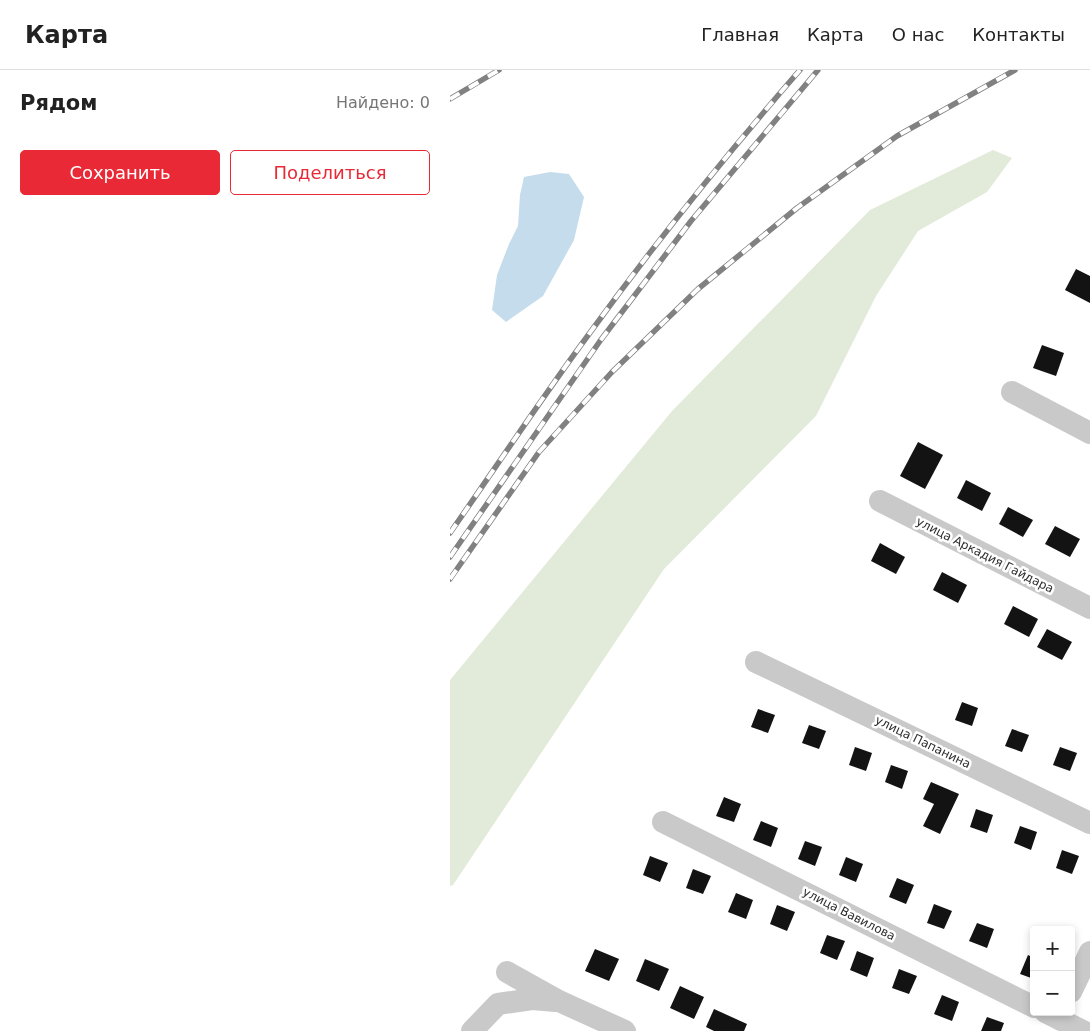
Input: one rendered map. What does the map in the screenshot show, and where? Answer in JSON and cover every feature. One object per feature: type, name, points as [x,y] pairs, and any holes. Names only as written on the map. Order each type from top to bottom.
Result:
[{"type":"street","points":[[1012,392],[1090,433]]},
{"type":"street","name":"улица Аркадия Гайдара","points":[[880,501],[1090,608]]},
{"type":"street","name":"улица Папанина","points":[[756,662],[1090,823]]},
{"type":"street","name":"улица Вавилова","points":[[664,822],[1030,1005]]},
{"type":"street","points":[[1075,984],[1090,952]]},
{"type":"street","points":[[507,972],[560,1001],[625,1031]]},
{"type":"street","points":[[472,1031],[498,1004],[532,999],[560,1001]]},
{"type":"street","points":[[1055,1019],[1083,1031]]},
{"type":"green space","points":[[993,150],[1012,158],[987,192],[918,231],[876,296],[816,416],[664,569],[453,885],[450,886],[450,680],[672,411],[870,210]]},
{"type":"water","points":[[550,172],[569,174],[584,197],[574,240],[543,296],[506,322],[492,310],[497,275],[518,226],[520,195],[524,177]]},
{"type":"building","points":[[1076,269],[1090,276],[1090,303],[1065,290]]},
{"type":"building","points":[[1042,345],[1064,353],[1056,376],[1033,368]]},
{"type":"building","points":[[918,442],[943,455],[925,489],[900,476]]},
{"type":"building","points":[[966,480],[991,493],[982,511],[957,498]]},
{"type":"building","points":[[1008,507],[1033,520],[1023,537],[999,524]]},
{"type":"building","points":[[1055,526],[1080,539],[1070,557],[1045,544]]},
{"type":"building","points":[[880,543],[905,557],[896,574],[871,561]]},
{"type":"building","points":[[942,572],[967,585],[958,603],[933,590]]},
{"type":"building","points":[[1013,606],[1038,619],[1029,637],[1004,624]]},
{"type":"building","points":[[1047,629],[1072,642],[1062,660],[1037,647]]},
{"type":"building","points":[[962,702],[978,708],[972,726],[955,720]]},
{"type":"building","points":[[758,709],[775,715],[768,733],[751,727]]},
{"type":"building","points":[[809,725],[826,731],[819,749],[802,743]]},
{"type":"building","points":[[1012,729],[1029,735],[1022,752],[1005,746]]},
{"type":"building","points":[[855,747],[872,753],[866,771],[849,765]]},
{"type":"building","points":[[1060,747],[1077,753],[1070,771],[1053,765]]},
{"type":"building","points":[[891,765],[908,771],[902,789],[885,782]]},
{"type":"building","points":[[931,782],[959,794],[940,834],[923,826],[934,804],[923,799]]},
{"type":"building","points":[[724,797],[741,804],[734,822],[716,816]]},
{"type":"building","points":[[976,809],[993,815],[987,833],[970,827]]},
{"type":"building","points":[[761,821],[778,828],[771,847],[753,840]]},
{"type":"building","points":[[1020,826],[1037,832],[1031,850],[1014,843]]},
{"type":"building","points":[[805,841],[822,847],[815,866],[798,859]]},
{"type":"building","points":[[1062,850],[1079,856],[1072,874],[1056,868]]},
{"type":"building","points":[[650,856],[668,863],[660,882],[643,875]]},
{"type":"building","points":[[846,857],[863,864],[856,882],[839,875]]},
{"type":"building","points":[[693,869],[711,876],[703,894],[686,888]]},
{"type":"building","points":[[897,878],[914,885],[906,904],[889,897]]},
{"type":"building","points":[[736,893],[753,900],[746,919],[728,912]]},
{"type":"building","points":[[934,904],[952,911],[944,929],[927,923]]},
{"type":"building","points":[[777,905],[795,912],[787,931],[770,924]]},
{"type":"building","points":[[977,923],[994,929],[987,948],[969,941]]},
{"type":"building","points":[[827,935],[845,941],[837,960],[820,953]]},
{"type":"building","points":[[595,949],[619,959],[609,981],[585,971]]},
{"type":"building","points":[[857,951],[874,958],[867,977],[850,970]]},
{"type":"building","points":[[1028,955],[1030,956],[1030,978],[1020,974]]},
{"type":"building","points":[[645,959],[669,969],[659,991],[636,981]]},
{"type":"building","points":[[899,969],[917,976],[909,994],[892,988]]},
{"type":"building","points":[[680,986],[704,997],[694,1019],[670,1008]]},
{"type":"building","points":[[942,995],[959,1002],[952,1021],[934,1014]]},
{"type":"building","points":[[714,1009],[747,1024],[744,1031],[714,1031],[706,1027]]},
{"type":"building","points":[[987,1017],[1004,1023],[1001,1031],[981,1031]]},
{"type":"railway","points":[[450,99],[499,70]]},
{"type":"railway","points":[[450,533],[554,383],[639,266],[745,134],[800,70]]},
{"type":"railway","points":[[450,557],[600,341],[691,221],[818,70]]},
{"type":"railway","points":[[450,579],[539,452],[612,372],[698,289],[797,208],[897,136],[1015,70]]}]
